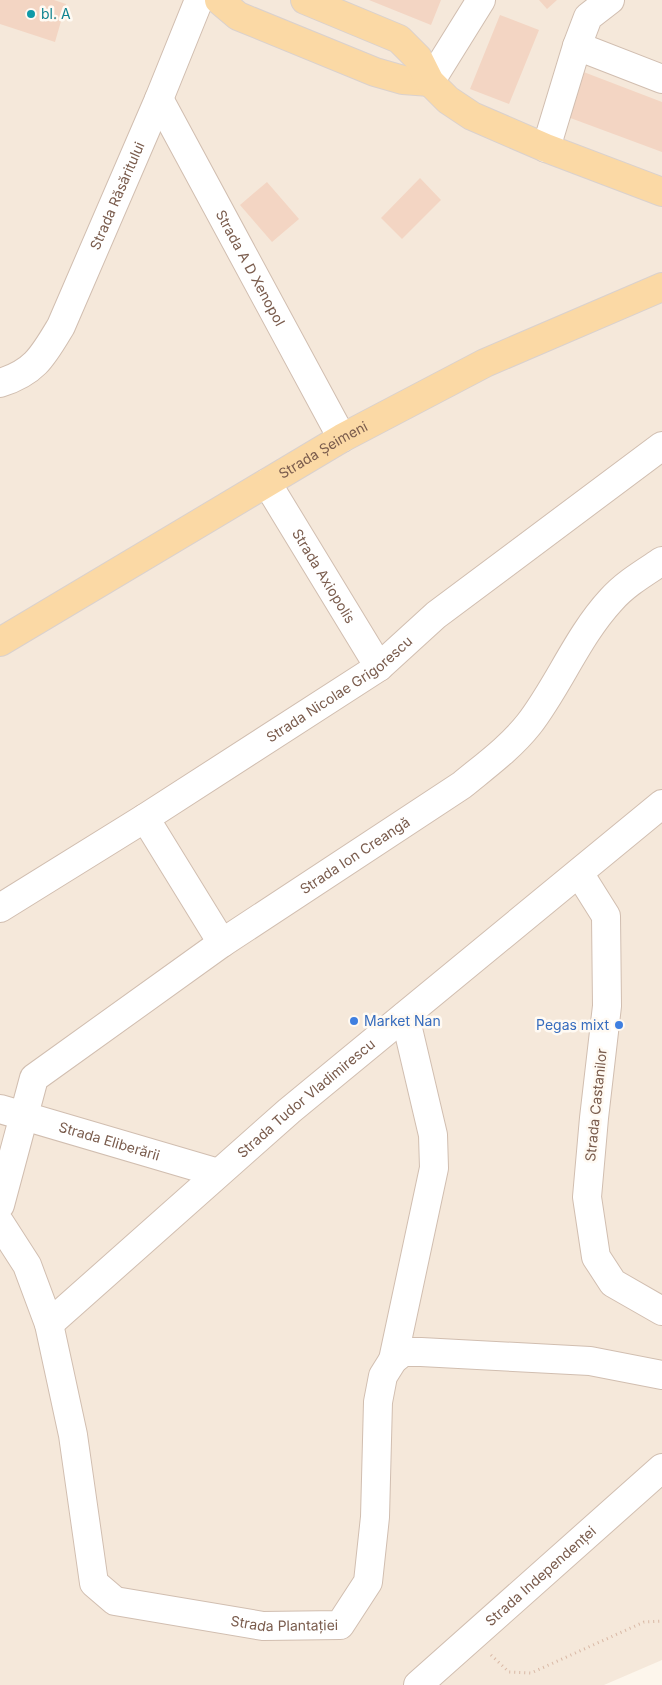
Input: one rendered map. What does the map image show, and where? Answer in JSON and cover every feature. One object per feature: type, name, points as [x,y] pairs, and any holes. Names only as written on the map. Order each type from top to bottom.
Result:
[{"type":"main road","points":[[219,0],[238,16],[376,72],[403,80],[430,82]]},
{"type":"main road","points":[[305,0],[399,39],[418,58],[430,82],[448,100],[472,116],[546,148],[662,192]]},
{"type":"main road","name":"Strada Șeimeni","points":[[0,642],[342,438],[485,363],[662,287]]},
{"type":"street","name":"Strada Răsăritului","points":[[8,380],[32,367],[46,351],[60,326],[159,99],[199,0]]},
{"type":"street","points":[[430,82],[481,0]]},
{"type":"street","points":[[546,148],[588,17],[610,0]]},
{"type":"street","points":[[578,46],[662,79]]},
{"type":"street","name":"Strada A D Xenopol","points":[[159,99],[342,438]]},
{"type":"street","name":"Strada Nicolae Grigorescu","points":[[0,908],[145,818],[379,667],[436,615],[662,446]]},
{"type":"street","name":"Strada Axiopolis","points":[[267,483],[379,667]]},
{"type":"street","name":"Strada Ion Creangă","points":[[12,1112],[34,1078],[222,943],[462,785],[510,746],[530,723],[591,625],[611,600],[638,576],[662,561]]},
{"type":"street","name":"Strada Tudor Vladimirescu","points":[[49,1324],[289,1111],[662,804]]},
{"type":"street","points":[[145,818],[222,943]]},
{"type":"street","name":"Strada Castanilor","points":[[579,873],[606,916],[607,1006],[587,1197],[596,1256],[613,1283],[662,1311]]},
{"type":"street","points":[[393,1360],[434,1168],[433,1135],[405,1016]]},
{"type":"street","points":[[0,1205],[12,1112]]},
{"type":"street","name":"Strada Eliberării","points":[[12,1112],[218,1173]]},
{"type":"street","name":"Strada Plantației","points":[[0,1224],[27,1265],[49,1324],[73,1435],[94,1583],[115,1601],[263,1626],[340,1625],[368,1582],[375,1517],[378,1402],[384,1376],[393,1360]]},
{"type":"street","points":[[393,1360],[403,1352],[550,1358],[590,1361],[662,1375]]},
{"type":"street","name":"Strada Independenței","points":[[418,1685],[662,1468]]},
{"type":"path","points":[[471,1638],[509,1672],[531,1673],[644,1622],[662,1621]]},
{"type":"shaded area","points":[[0,0],[662,0],[662,1660],[604,1685],[0,1685]]},
{"type":"building","name":"bl. A","points":[[0,0],[54,0],[66,4],[55,42],[0,24]]},
{"type":"building","points":[[369,0],[441,0],[431,25]]},
{"type":"building","points":[[539,0],[557,0],[547,9]]},
{"type":"building","points":[[500,15],[539,30],[509,104],[470,89]]},
{"type":"building","points":[[581,71],[662,102],[662,152],[565,116]]},
{"type":"building","points":[[420,178],[441,200],[402,239],[381,218]]},
{"type":"building","points":[[267,182],[299,219],[272,242],[240,205]]},
{"type":"place","name":"bl. A","points":[[31,14]]},
{"type":"place","name":"Market Nan","points":[[354,1021]]},
{"type":"place","name":"Pegas mixt","points":[[619,1025]]}]
